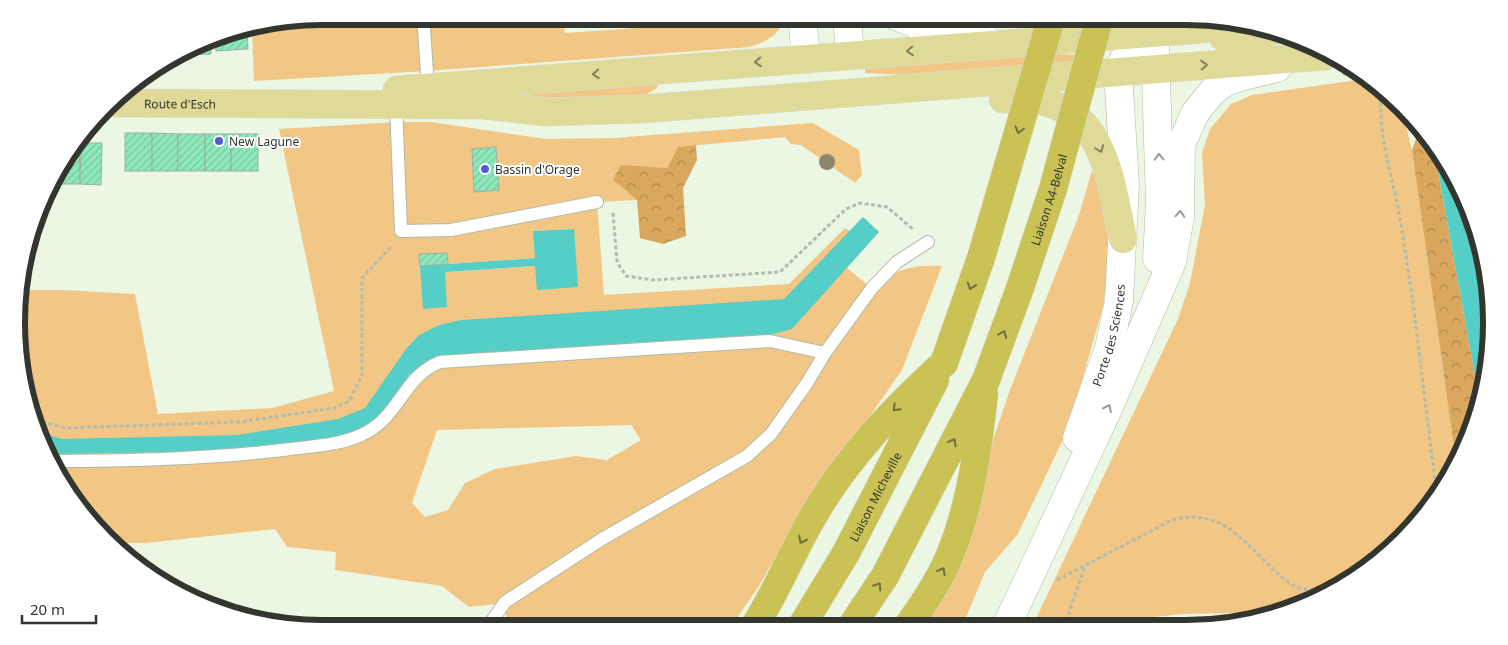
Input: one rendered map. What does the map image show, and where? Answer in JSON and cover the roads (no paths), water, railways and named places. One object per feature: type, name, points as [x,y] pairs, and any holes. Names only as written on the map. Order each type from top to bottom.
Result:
[{"type":"highway","points":[[759,620],[815,513],[852,458],[892,410],[944,363],[981,258],[1049,25]]},
{"type":"highway","name":"Liaison A4-Belval","points":[[986,380],[1020,288],[1053,189],[1098,25]]},
{"type":"highway","name":"Liaison Micheville","points":[[804,620],[846,553],[944,363]]},
{"type":"highway","points":[[912,620],[924,603],[950,556],[967,504],[979,438],[986,380]]},
{"type":"highway","points":[[857,620],[885,576],[986,380]]},
{"type":"main road","points":[[803,25],[808,86]]},
{"type":"main road","points":[[848,25],[850,55]]},
{"type":"main road","points":[[918,25],[941,34],[1028,42]]},
{"type":"main road","points":[[1118,72],[1122,60],[1133,50],[1154,37],[1225,28]]},
{"type":"main road","points":[[413,99],[483,122],[546,130],[808,86],[850,55],[1028,42],[1260,35]]},
{"type":"main road","name":"Porte des Sciences","points":[[1151,310],[1158,247],[1160,204],[1154,37]]},
{"type":"main road","points":[[261,104],[808,86],[1118,72],[1318,57]]},
{"type":"main road","name":"Porte des Sciences","points":[[1009,620],[1112,400],[1172,262],[1180,218],[1181,144],[1195,113],[1213,92],[1226,82],[1320,57]]},
{"type":"main road","name":"Porte des Sciences","points":[[991,620],[1078,434],[1109,348],[1119,302],[1125,184],[1118,72]]},
{"type":"main road","points":[[261,104],[413,99],[546,112],[642,109],[682,86],[808,86],[1020,98],[1049,103],[1066,111],[1083,122],[1098,142],[1111,178],[1123,239]]},
{"type":"main road","name":"Route d'Esch","points":[[122,103],[261,104]]},
{"type":"lane","points":[[422,25],[401,232],[451,230],[597,202]]},
{"type":"lane","points":[[493,620],[505,602],[602,539],[747,456],[771,434],[808,383],[825,353],[872,288],[897,262],[928,242]]},
{"type":"lane","points":[[60,461],[240,456],[342,442],[378,426],[393,411],[414,378],[425,368],[440,362],[770,341],[825,353]]},
{"type":"water","points":[[1437,163],[1460,209],[1477,264],[1483,322],[1477,383]]},
{"type":"water","points":[[863,217],[879,232],[792,329],[770,335],[439,357],[422,364],[409,375],[389,408],[376,422],[341,437],[240,451],[56,454],[48,435],[62,439],[237,435],[338,419],[365,408],[406,349],[419,335],[439,325],[461,320],[784,299]]},
{"type":"water","points":[[574,229],[578,287],[537,290],[535,266],[445,272],[447,307],[423,309],[420,266],[535,258],[533,231]]},
{"type":"place","name":"New Lagune","points":[[219,141]]},
{"type":"place","name":"Bassin d'Orage","points":[[485,169]]}]
